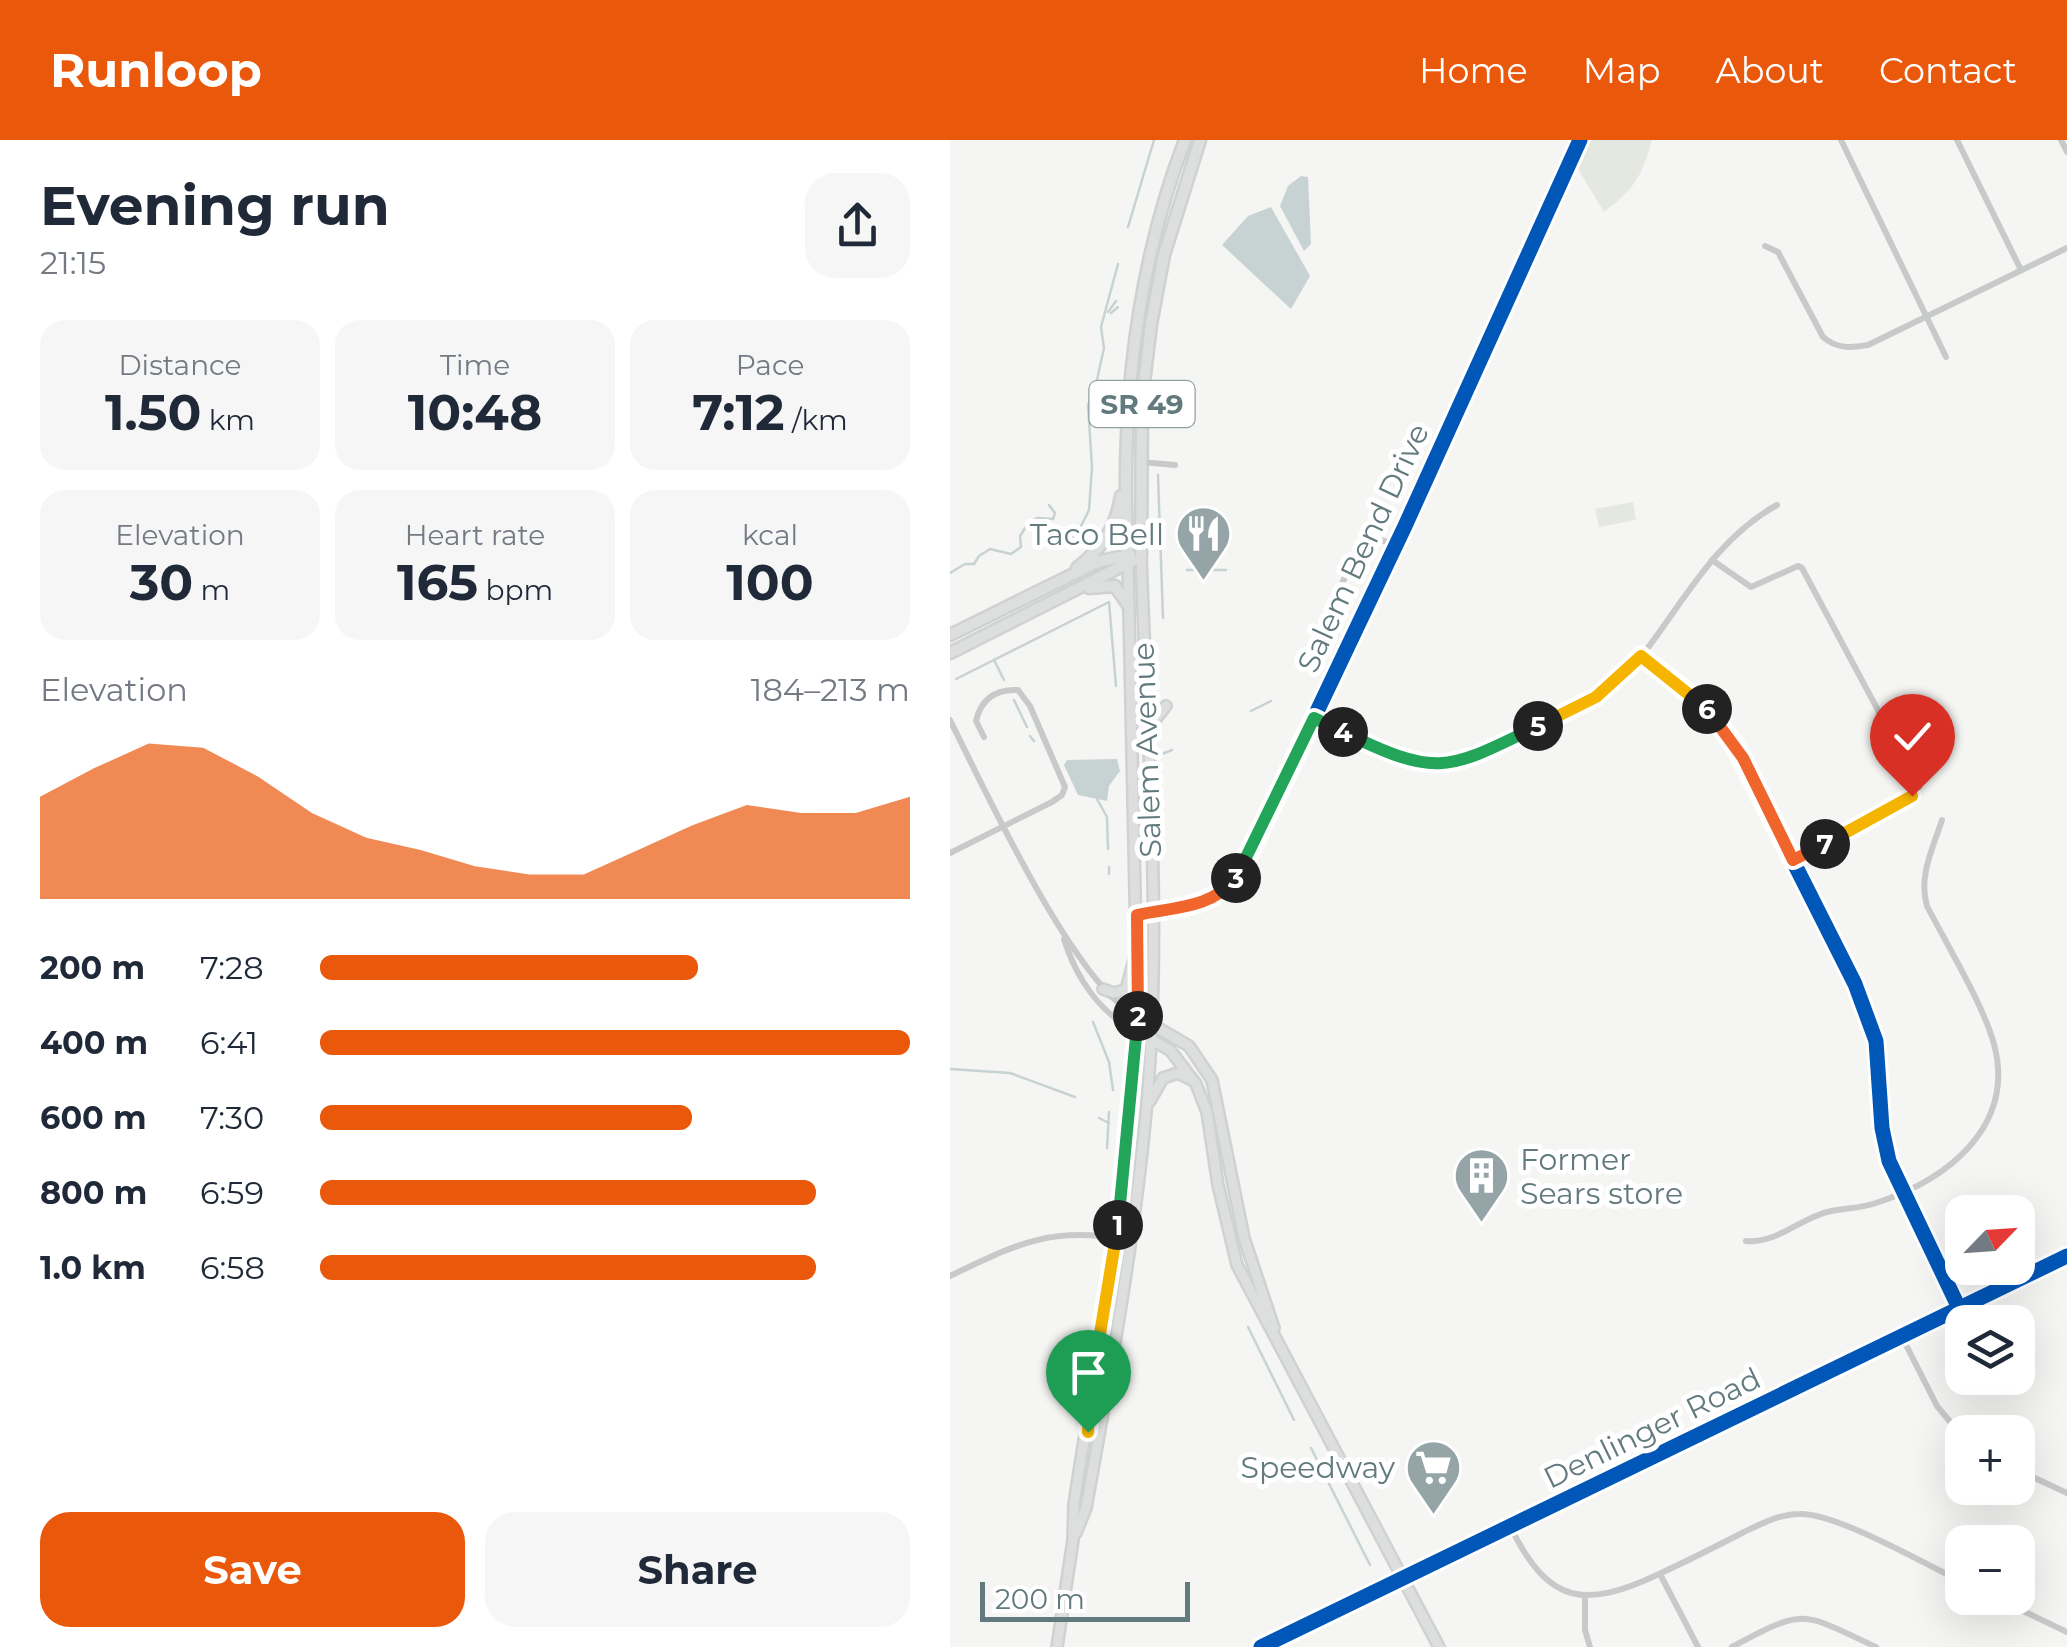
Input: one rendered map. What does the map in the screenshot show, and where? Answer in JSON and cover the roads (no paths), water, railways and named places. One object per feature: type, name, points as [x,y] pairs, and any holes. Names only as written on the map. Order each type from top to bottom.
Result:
[{"type":"highway","name":"Salem Avenue","points":[[1128,559],[1126,455],[1133,350],[1150,251],[1185,140]]},
{"type":"highway","name":"Salem Avenue","points":[[1141,555],[1140,462],[1147,354],[1164,255],[1200,140]]},
{"type":"highway","points":[[1164,255],[1162,240],[1177,185],[1177,164]]},
{"type":"highway","points":[[1147,354],[1147,302],[1154,264],[1150,251]]},
{"type":"highway","name":"SR 49","points":[[950,635],[1062,580],[1099,548],[1112,531],[1126,455]]},
{"type":"highway","points":[[1062,580],[1100,562],[1141,555]]},
{"type":"highway","points":[[950,653],[1074,591],[1128,559]]},
{"type":"highway","points":[[1074,591],[1115,586],[1128,605]]},
{"type":"main road","name":"Salem Avenue","points":[[1073,1540],[1087,1502],[1145,1118],[1153,912],[1141,555]]},
{"type":"main road","name":"Salem Avenue","points":[[1058,1647],[1073,1540],[1074,1504],[1126,1168],[1138,1034],[1128,559]]},
{"type":"main road","points":[[1146,744],[1155,720],[1166,706]]},
{"type":"main road","points":[[1103,989],[1113,993],[1126,990],[1138,945]]},
{"type":"main road","points":[[1138,1017],[1189,1046],[1212,1080],[1244,1238],[1276,1335]]},
{"type":"main road","points":[[1138,1034],[1181,1060],[1196,1084],[1206,1112],[1237,1265],[1439,1647]]},
{"type":"main road","points":[[1145,1118],[1152,1095],[1164,1078],[1184,1074],[1196,1084]]},
{"type":"main road","points":[[1126,1168],[1128,1240]]},
{"type":"main road","points":[[1087,1502],[1082,1475],[1088,1415]]},
{"type":"street","name":"Salem Bend Drive","points":[[1137,915],[1204,902],[1230,885],[1247,860],[1580,140]]},
{"type":"street","points":[[1841,140],[1946,357]]},
{"type":"street","points":[[1958,140],[2020,270]]},
{"type":"street","points":[[2061,140],[2067,152]]},
{"type":"street","points":[[1765,246],[1778,252],[1822,337],[1845,348],[1868,345],[2067,248]]},
{"type":"street","points":[[1140,462],[1175,465]]},
{"type":"street","points":[[1314,718],[1406,761],[1427,765],[1450,763],[1479,754],[1587,703],[1618,680],[1641,656],[1712,560],[1740,530],[1778,506]]},
{"type":"street","points":[[1342,580],[1376,538],[1396,544]]},
{"type":"street","points":[[1712,560],[1751,586],[1798,566],[1802,568],[1919,787],[1897,807],[1793,860]]},
{"type":"street","points":[[1641,656],[1700,702],[1743,758],[1855,984],[1873,1027],[1884,1140],[1902,1192],[1958,1305]]},
{"type":"street","points":[[950,853],[1059,798],[1065,788],[1030,706],[1018,690],[999,692],[980,705],[976,720],[984,736]]},
{"type":"street","points":[[950,720],[1062,933],[1103,989],[1138,1017]]},
{"type":"street","points":[[1746,1241],[1767,1239],[1822,1214],[1870,1205],[1955,1163],[1976,1143],[1994,1105],[1998,1082],[1993,1039],[1925,901],[1924,876],[1942,820]]},
{"type":"street","points":[[1062,933],[1070,960],[1086,989],[1109,1014],[1138,1034]]},
{"type":"street","points":[[950,1276],[1033,1239],[1060,1234],[1128,1240]]},
{"type":"street","name":"Denlinger Road","points":[[1965,1305],[2067,1256]]},
{"type":"street","name":"Denlinger Road","points":[[1261,1647],[1945,1315]]},
{"type":"street","points":[[1902,1336],[1936,1406],[1945,1416]]},
{"type":"street","points":[[2035,1478],[2067,1493]]},
{"type":"street","points":[[1511,1528],[1543,1578],[1585,1596],[1617,1593],[1769,1520],[1800,1514],[1831,1520],[1945,1574]]},
{"type":"street","points":[[1660,1574],[1698,1647]]},
{"type":"street","points":[[1585,1596],[1585,1630],[1590,1647]]},
{"type":"street","points":[[2032,1615],[2067,1632]]},
{"type":"street","points":[[1732,1647],[1784,1620],[1799,1617],[1818,1620],[1876,1647]]},
{"type":"waterway","points":[[1128,227],[1154,140]]},
{"type":"waterway","points":[[950,573],[965,564],[974,564],[990,549],[1011,554],[1021,547],[1020,536],[1027,525],[1034,524],[1056,541],[1068,541],[1077,534],[1089,510],[1092,467],[1088,405],[1104,348],[1101,327],[1118,264]]},
{"type":"waterway","points":[[1108,312],[1116,301]]},
{"type":"waterway","points":[[1111,313],[1118,307]]},
{"type":"waterway","points":[[1158,475],[1163,618]]},
{"type":"waterway","points":[[1028,523],[1037,518],[1053,519],[1055,513],[1049,505]]},
{"type":"waterway","points":[[1187,570],[1226,570]]},
{"type":"waterway","points":[[956,679],[1109,602],[1116,686]]},
{"type":"waterway","points":[[994,660],[1004,680]]},
{"type":"waterway","points":[[1014,700],[1027,727]]},
{"type":"waterway","points":[[1251,711],[1271,701]]},
{"type":"waterway","points":[[1030,736],[1034,741]]},
{"type":"waterway","points":[[1162,754],[1172,750]]},
{"type":"waterway","points":[[1097,799],[1107,817],[1108,849]]},
{"type":"waterway","points":[[1109,867],[1109,874]]},
{"type":"waterway","points":[[1093,1022],[1109,1062],[1113,1090]]},
{"type":"waterway","points":[[950,1069],[1010,1073],[1075,1097]]},
{"type":"waterway","points":[[1107,1148],[1109,1112]]},
{"type":"waterway","points":[[1099,1118],[1109,1123]]},
{"type":"waterway","points":[[1248,1327],[1294,1420]]},
{"type":"waterway","points":[[1311,1448],[1370,1565]]},
{"type":"place","name":"Taco Bell","points":[[1203,583]]},
{"type":"place","name":"Former Sears store","points":[[1481,1225]]},
{"type":"place","name":"Speedway","points":[[1434,1516]]}]
